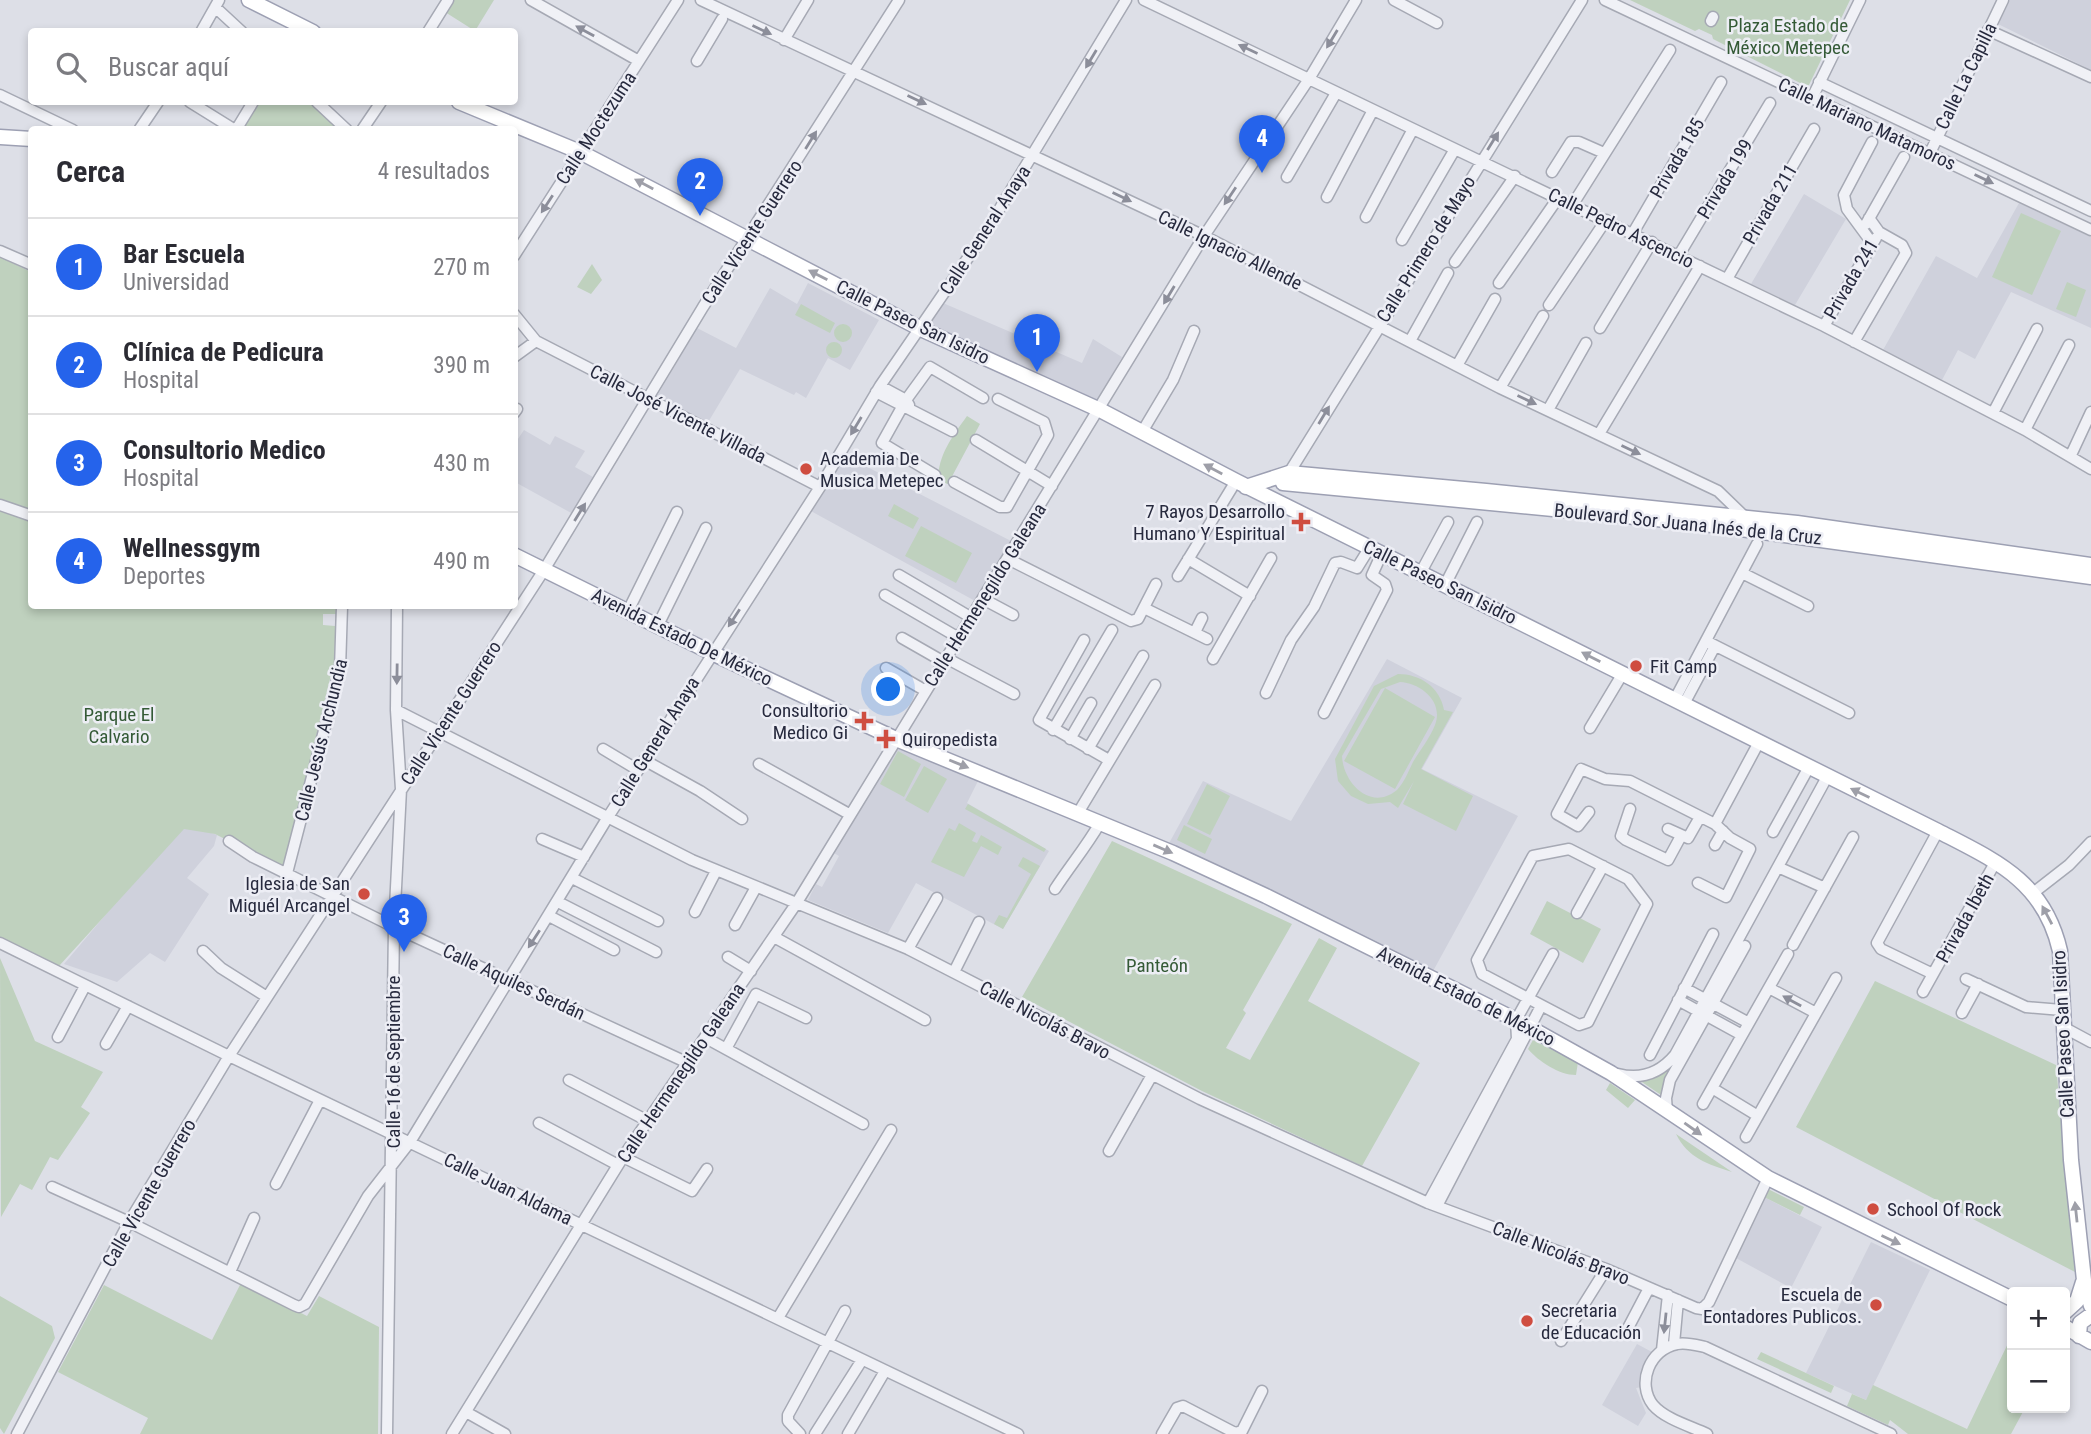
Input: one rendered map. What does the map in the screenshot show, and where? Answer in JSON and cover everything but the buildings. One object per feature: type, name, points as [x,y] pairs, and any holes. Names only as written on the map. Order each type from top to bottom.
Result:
[{"type":"main road","points":[[249,0],[305,28]]},
{"type":"main road","name":"Calle Paseo San Isidro","points":[[465,105],[506,126]]},
{"type":"main road","name":"Calle Paseo San Isidro","points":[[518,130],[580,152],[921,329],[1100,410],[1241,484],[1996,861],[2034,892],[2050,919],[2059,943],[2071,1160],[2084,1280],[2091,1306]]},
{"type":"main road","points":[[0,137],[28,139]]},
{"type":"main road","points":[[1241,484],[1286,478]]},
{"type":"main road","name":"Calle Primero de Mayo","points":[[1274,500],[1286,478]]},
{"type":"main road","name":"Boulevard Sor Juana Inés de la Cruz","points":[[1286,478],[1871,532],[2091,565]]},
{"type":"main road","name":"Boulevard Sor Juana Inés de la Cruz","points":[[1286,478],[1697,523],[2091,577]]},
{"type":"main road","points":[[518,557],[544,570]]},
{"type":"main road","name":"Avenida Estado De México","points":[[544,570],[712,653],[896,739]]},
{"type":"main road","name":"Avenida Estado de México","points":[[896,739],[1078,813],[1266,896],[1517,1020],[1611,1073],[1768,1178],[2007,1297]]},
{"type":"main road","points":[[2070,1307],[2077,1301],[2084,1280]]},
{"type":"main road","points":[[2085,1339],[2080,1322],[2091,1315]]},
{"type":"street","points":[[431,28],[449,0]]},
{"type":"street","points":[[531,0],[639,61]]},
{"type":"street","name":"Calle Moctezuma","points":[[518,250],[678,0]]},
{"type":"street","name":"Calle Ignacio Allende","points":[[701,0],[1204,236],[1458,364],[1500,388],[1718,491],[1747,519]]},
{"type":"street","points":[[783,40],[808,0]]},
{"type":"street","name":"Calle Vicente Guerrero","points":[[18,1434],[229,1056],[544,570],[703,307],[899,0]]},
{"type":"street","name":"Calle General Anaya","points":[[229,1272],[299,1307],[313,1293],[368,1196],[410,1142],[608,817],[820,487],[878,389],[921,329],[1034,155],[1126,0]]},
{"type":"street","name":"Calle Pedro Ascencio","points":[[1144,0],[1824,326],[2025,430],[2091,469]]},
{"type":"street","name":"Calle Hermenegildo Galeana","points":[[452,1434],[620,1161],[796,904],[1204,236],[1309,79],[1356,0]]},
{"type":"street","points":[[1394,0],[1437,23]]},
{"type":"street","name":"Calle Primero de Mayo","points":[[1286,478],[1582,0]]},
{"type":"street","name":"Calle Mariano Matamoros","points":[[1605,0],[2086,228]]},
{"type":"street","points":[[1812,98],[1860,0]]},
{"type":"street","name":"Calle La Capilla","points":[[1930,153],[2003,0]]},
{"type":"street","points":[[203,28],[217,4],[238,28]]},
{"type":"street","points":[[697,61],[722,19]]},
{"type":"street","points":[[1988,30],[2091,77]]},
{"type":"street","points":[[1573,204],[1670,50]]},
{"type":"street","name":"Privada 185","points":[[1633,233],[1721,82]]},
{"type":"street","points":[[1819,82],[2090,208],[2086,228]]},
{"type":"street","points":[[1287,177],[1336,93]]},
{"type":"street","points":[[0,95],[65,126]]},
{"type":"street","name":"Privada 199","points":[[1679,255],[1770,103]]},
{"type":"street","points":[[142,126],[156,105]]},
{"type":"street","points":[[195,105],[229,126]]},
{"type":"street","points":[[238,126],[251,105]]},
{"type":"street","points":[[320,105],[343,126]]},
{"type":"street","points":[[365,126],[379,105]]},
{"type":"street","points":[[1327,197],[1373,110]]},
{"type":"street","name":"Privada 211","points":[[1727,279],[1814,128]]},
{"type":"street","points":[[1366,217],[1413,129]]},
{"type":"street","points":[[1552,172],[1572,142],[1579,142],[1604,153]]},
{"type":"street","points":[[1872,142],[1844,195],[1847,209],[1872,243]]},
{"type":"street","points":[[1402,240],[1455,149]]},
{"type":"street","points":[[1862,229],[1904,158]]},
{"type":"street","points":[[1455,262],[1515,176]]},
{"type":"street","points":[[1499,284],[1558,198]]},
{"type":"street","points":[[1854,342],[1906,253],[1902,245],[1879,232],[1869,218]]},
{"type":"street","points":[[1549,305],[1606,220]]},
{"type":"street","name":"Privada 241","points":[[1824,326],[1879,232]]},
{"type":"street","points":[[1600,328],[1652,242]]},
{"type":"street","points":[[0,251],[28,263]]},
{"type":"street","points":[[1599,434],[1700,266]]},
{"type":"street","points":[[1410,341],[1448,273]]},
{"type":"street","points":[[1458,364],[1495,299]]},
{"type":"street","points":[[1500,388],[1543,316]]},
{"type":"street","points":[[518,319],[536,341],[518,354]]},
{"type":"street","points":[[1993,413],[2037,329]]},
{"type":"street","points":[[1142,432],[1173,380],[1194,331]]},
{"type":"street","name":"Calle José Vicente Villada","points":[[536,341],[820,487]]},
{"type":"street","points":[[1548,410],[1586,343]]},
{"type":"street","points":[[2025,430],[2069,345]]},
{"type":"street","points":[[935,475],[883,446],[883,440],[930,368],[983,397]]},
{"type":"street","points":[[878,389],[952,431]]},
{"type":"street","points":[[954,482],[1003,508],[1009,505],[1048,435],[1048,427],[998,399]]},
{"type":"street","points":[[2071,455],[2091,412]]},
{"type":"street","points":[[976,440],[1054,483]]},
{"type":"street","points":[[1178,576],[1241,484]]},
{"type":"street","points":[[0,505],[28,515]]},
{"type":"street","points":[[628,611],[677,512]]},
{"type":"street","points":[[1445,584],[1477,522]]},
{"type":"street","points":[[1421,572],[1448,523]]},
{"type":"street","points":[[657,625],[706,528]]},
{"type":"street","points":[[1679,701],[1757,544]]},
{"type":"street","points":[[1266,693],[1297,628],[1314,607],[1335,563],[1339,561],[1357,568],[1376,550]]},
{"type":"street","points":[[1324,713],[1352,653],[1369,628],[1387,586],[1372,575],[1376,550]]},
{"type":"street","points":[[1213,659],[1271,558]]},
{"type":"street","points":[[1007,559],[1131,621],[1138,619],[1156,584]]},
{"type":"street","points":[[1188,559],[1250,596]]},
{"type":"street","points":[[1742,573],[1808,607]]},
{"type":"street","points":[[899,575],[972,618]]},
{"type":"street","points":[[885,595],[959,638]]},
{"type":"street","points":[[984,599],[1013,614]]},
{"type":"street","points":[[1144,608],[1207,639]]},
{"type":"street","name":"Calle Jesús Archundia","points":[[287,873],[340,669],[342,609]]},
{"type":"street","name":"Calle 16 de Septiembre","points":[[387,1434],[393,1165],[391,1133],[394,927],[401,789],[396,710],[397,609]]},
{"type":"street","points":[[1195,632],[1202,618]]},
{"type":"street","points":[[1053,730],[1112,630]]},
{"type":"street","points":[[902,638],[1014,694]]},
{"type":"street","points":[[1084,640],[1040,717],[1040,722],[1109,760]]},
{"type":"street","points":[[1710,643],[1849,713]]},
{"type":"street","points":[[1088,749],[1143,656]]},
{"type":"street","points":[[886,668],[926,691]]},
{"type":"street","points":[[1590,729],[1623,673]]},
{"type":"street","points":[[1078,813],[1155,685]]},
{"type":"street","points":[[1070,739],[1091,703]]},
{"type":"street","name":"Calle Nicolás Bravo","points":[[396,710],[716,871],[908,949],[1152,1075],[1432,1204],[1606,1269],[1702,1309],[1709,1302],[1768,1178]]},
{"type":"street","points":[[1715,845],[1719,828],[1759,742]]},
{"type":"street","points":[[603,748],[743,819]]},
{"type":"street","points":[[760,765],[849,814]]},
{"type":"street","points":[[1773,832],[1809,767]]},
{"type":"street","points":[[1589,812],[1578,826],[1557,814],[1581,769],[1608,780],[1630,781],[1700,817],[1750,848],[1751,853],[1726,897],[1698,883]]},
{"type":"street","points":[[1611,1073],[1638,1076],[1664,1067],[1675,1055],[1709,1001],[1783,869],[1830,778]]},
{"type":"street","points":[[1630,809],[1622,826],[1624,845],[1668,860],[1681,836]]},
{"type":"street","points":[[1668,829],[1681,836],[1690,836],[1700,817]]},
{"type":"street","points":[[1055,889],[1071,864],[1084,852],[1100,823]]},
{"type":"street","name":"Privada Ibeth","points":[[1933,974],[1881,949],[1877,943],[1938,831]]},
{"type":"street","points":[[1703,1104],[1853,837]]},
{"type":"street","points":[[542,839],[584,857]]},
{"type":"street","name":"Calle Aquiles Serdán","points":[[229,841],[394,927],[688,1063]]},
{"type":"street","points":[[2034,892],[2069,865],[2091,842]]},
{"type":"street","points":[[1569,849],[1603,866],[1632,883],[1647,908],[1588,1022],[1579,1025],[1482,974],[1477,960],[1533,856],[1569,849]]},
{"type":"street","name":"Privada Ibeth","points":[[1923,992],[1996,861]]},
{"type":"street","points":[[1577,914],[1603,866]]},
{"type":"street","points":[[1783,869],[1825,887]]},
{"type":"street","points":[[695,912],[716,871]]},
{"type":"street","points":[[572,878],[658,920]]},
{"type":"street","points":[[735,925],[755,889]]},
{"type":"street","points":[[908,949],[937,898]]},
{"type":"street","points":[[558,902],[656,952]]},
{"type":"street","points":[[549,916],[614,950]]},
{"type":"street","points":[[954,972],[979,922]]},
{"type":"street","points":[[1650,1055],[1713,934]]},
{"type":"street","points":[[774,937],[925,1020]]},
{"type":"street","name":"Calle Juan Aldama","points":[[0,943],[320,1100],[1018,1434]]},
{"type":"street","points":[[202,951],[221,968],[267,997]]},
{"type":"street","points":[[1432,1204],[1517,1039],[1517,1020],[1553,954]]},
{"type":"street","points":[[728,957],[751,971]]},
{"type":"street","points":[[1746,1137],[1836,978]]},
{"type":"street","points":[[1966,979],[2026,1007],[2062,1010]]},
{"type":"street","points":[[1962,1013],[1978,985]]},
{"type":"street","points":[[58,1037],[85,986]]},
{"type":"street","points":[[1684,988],[1749,1023]]},
{"type":"street","points":[[1769,988],[1816,1013]]},
{"type":"street","points":[[727,1048],[756,995],[806,1018]]},
{"type":"street","points":[[1678,1000],[1742,1035]]},
{"type":"street","points":[[106,1044],[128,1006]]},
{"type":"street","points":[[1432,1204],[1532,1028],[1541,1006]]},
{"type":"street","points":[[1667,1112],[1666,1098],[1670,1080],[1702,1013]]},
{"type":"street","points":[[2063,1027],[2091,1042]]},
{"type":"street","points":[[706,1038],[863,1124]]},
{"type":"street","points":[[1109,1151],[1152,1075]]},
{"type":"street","points":[[569,1080],[648,1121]]},
{"type":"street","points":[[1712,1088],[1758,1116]]},
{"type":"street","points":[[276,1184],[320,1100]]},
{"type":"street","points":[[539,1124],[692,1191],[708,1169]]},
{"type":"street","points":[[778,1318],[891,1130]]},
{"type":"street","points":[[52,1186],[229,1272],[254,1218]]},
{"type":"street","points":[[1561,1341],[1606,1269]]},
{"type":"street","points":[[1628,1328],[1649,1287]]},
{"type":"street","points":[[1673,1298],[1674,1344]]},
{"type":"street","points":[[1662,1350],[1673,1298]]},
{"type":"street","points":[[800,1434],[787,1417],[845,1311]]},
{"type":"street","points":[[1707,1434],[1666,1415],[1649,1398],[1646,1383],[1648,1370],[1662,1350],[1674,1344],[1705,1347],[1891,1434]]},
{"type":"street","points":[[815,1434],[862,1360]]},
{"type":"street","points":[[848,1434],[886,1371]]},
{"type":"street","points":[[1161,1434],[1177,1408],[1183,1406],[1235,1433],[1242,1431],[1262,1391]]},
{"type":"street","points":[[466,1412],[505,1434]]},
{"type":"shaded area","points":[[2010,0],[2091,0],[2091,70],[1998,24]]},
{"type":"shaded area","points":[[1804,194],[1846,219],[1795,305],[1751,284]]},
{"type":"shaded area","points":[[2019,203],[2091,237],[2091,328],[2011,292],[1975,359],[1958,350],[1942,380],[1883,350],[1936,256],[1977,278]]},
{"type":"shaded area","points":[[808,283],[879,320],[850,370],[828,358],[806,398],[740,369],[707,424],[657,396],[697,328],[736,348],[770,288],[797,304]]},
{"type":"shaded area","points":[[943,303],[1082,363],[1093,339],[1122,357],[1096,404],[928,327]]},
{"type":"shaded area","points":[[524,430],[550,445],[555,436],[585,451],[575,467],[593,477],[573,514],[518,484],[518,439]]},
{"type":"shaded area","points":[[844,455],[1011,541],[977,602],[809,510]]},
{"type":"shaded area","points":[[1387,659],[1462,698],[1422,769],[1518,816],[1432,973],[1167,847],[1203,781],[1291,821]]},
{"type":"shaded area","points":[[898,746],[979,779],[967,803],[1049,851],[1003,929],[916,883],[888,933],[808,900],[816,884],[822,887],[839,856],[834,853]]},
{"type":"shaded area","points":[[194,826],[217,835],[214,846],[187,878],[209,894],[165,962],[150,953],[117,982],[64,964],[166,843],[184,828]]},
{"type":"shaded area","points":[[1764,1197],[1822,1227],[1791,1288],[1736,1258]]},
{"type":"shaded area","name":"Escuela de Eontadores Publicos.","points":[[1871,1242],[1930,1270],[1866,1400],[1806,1373]]},
{"type":"shaded area","points":[[1637,1344],[1652,1352],[1642,1387],[1636,1388],[1646,1413],[1638,1426],[1602,1405]]},
{"type":"green space","points":[[453,0],[494,0],[477,28],[470,28],[445,12]]},
{"type":"green space","name":"Plaza Estado de México Metepec","points":[[1630,0],[1850,0],[1808,87],[1713,39],[1712,35],[1699,29],[1695,31]]},
{"type":"green space","points":[[253,105],[322,105],[346,126],[242,126]]},
{"type":"green space","points":[[2021,213],[2061,231],[2032,295],[1992,277]]},
{"type":"green space","name":"Parque El Calvario","points":[[0,257],[28,271],[28,609],[335,609],[336,614],[323,614],[323,625],[335,626],[337,650],[284,869],[215,834],[184,829],[59,966],[0,940]]},
{"type":"green space","points":[[592,264],[602,280],[591,294],[577,287]]},
{"type":"green space","points":[[2067,282],[2086,290],[2076,317],[2056,309]]},
{"type":"green space","points":[[801,304],[835,323],[830,333],[795,315]]},
{"type":"green space","points":[[843,324],[851,329],[852,333],[847,341],[843,342],[835,337],[834,333],[839,325]]},
{"type":"green space","points":[[831,342],[837,342],[842,350],[840,356],[831,358],[826,353],[826,347]]},
{"type":"green space","points":[[967,416],[980,424],[948,484],[938,481],[943,455]]},
{"type":"green space","points":[[894,504],[919,518],[913,529],[888,516]]},
{"type":"green space","points":[[921,526],[972,553],[956,583],[905,556]]},
{"type":"green space","points":[[1398,674],[1414,676],[1428,683],[1438,695],[1444,710],[1453,712],[1421,769],[1473,796],[1456,831],[1403,804],[1414,781],[1398,808],[1390,802],[1368,804],[1351,796],[1338,781],[1335,759],[1374,686]],"holes":[[[1400,682],[1408,683],[1429,695],[1436,709],[1435,725],[1397,790],[1387,796],[1368,796],[1360,791],[1347,775],[1342,756],[1381,689]]]},
{"type":"green space","points":[[1385,688],[1435,717],[1395,789],[1344,761]]},
{"type":"green space","points":[[898,751],[921,764],[904,797],[880,784]]},
{"type":"green space","points":[[924,766],[947,779],[928,813],[905,800]]},
{"type":"green space","points":[[1207,784],[1230,796],[1210,835],[1187,824]]},
{"type":"green space","points":[[968,804],[1046,849],[1044,852],[965,809]]},
{"type":"green space","points":[[959,823],[976,833],[972,841],[977,843],[981,835],[1002,847],[998,855],[981,846],[964,877],[931,862],[949,828],[955,831]]},
{"type":"green space","points":[[1184,825],[1212,839],[1205,854],[1177,840]]},
{"type":"green space","name":"Panteón","points":[[1112,841],[1292,924],[1243,1010],[1246,1013],[1226,1048],[1250,1060],[1319,938],[1337,948],[1308,1001],[1420,1063],[1362,1166],[1202,1091],[1022,997]]},
{"type":"green space","points":[[1023,857],[1040,866],[1003,929],[994,924],[999,915],[1007,918],[1031,874],[1018,866]]},
{"type":"green space","points":[[1547,901],[1601,929],[1583,963],[1530,934]]},
{"type":"green space","points":[[0,958],[35,1041],[103,1072],[81,1107],[90,1113],[58,1160],[50,1157],[32,1190],[20,1184],[1,1217]]},
{"type":"green space","points":[[1875,981],[2056,1065],[2075,1272],[1796,1127]]},
{"type":"green space","points":[[1533,1040],[1578,1062],[1576,1075],[1556,1070],[1537,1058],[1528,1049]]},
{"type":"green space","points":[[1670,1066],[1664,1097],[1639,1080]]},
{"type":"green space","points":[[1610,1083],[1635,1100],[1628,1108],[1606,1090]]},
{"type":"green space","points":[[1676,1134],[1732,1172],[1706,1163],[1692,1154]]},
{"type":"green space","points":[[1768,1189],[1804,1207],[1800,1215],[1764,1197]]},
{"type":"green space","points":[[241,1283],[307,1316],[319,1296],[379,1327],[378,1434],[140,1434],[148,1418],[58,1372],[104,1285],[212,1340]]},
{"type":"green space","points":[[0,1296],[52,1326],[55,1338],[4,1434],[0,1428]]},
{"type":"green space","points":[[2007,1345],[2007,1413],[2022,1413],[2011,1434],[1908,1434],[1890,1420],[1888,1425],[1847,1406],[1852,1394],[1866,1400],[1873,1385],[1967,1429]]},
{"type":"green space","points":[[1761,1352],[1834,1386],[1831,1393],[1757,1359]]},
{"type":"place","name":"Wellnessgym","points":[[1262,173]]},
{"type":"place","name":"Clínica de Pedicura","points":[[700,216]]},
{"type":"place","name":"Bar Escuela","points":[[1037,372]]},
{"type":"place","name":"Academia De Musica Metepec","points":[[806,469]]},
{"type":"place","name":"7 Rayos Desarrollo Humano Y Espiritual","points":[[1301,522]]},
{"type":"place","name":"Fit Camp","points":[[1636,666]]},
{"type":"place","name":"Consultorio Medico Gi","points":[[864,721]]},
{"type":"place","name":"Quiropedista","points":[[886,739]]},
{"type":"place","name":"Iglesia de San Miguél Arcangel","points":[[364,894]]},
{"type":"place","name":"Consultorio Medico","points":[[404,952]]},
{"type":"place","name":"School Of Rock","points":[[1873,1209]]},
{"type":"place","name":"Escuela de Eontadores Publicos.","points":[[1876,1305]]},
{"type":"place","name":"Secretaria de Educación","points":[[1527,1321]]}]
